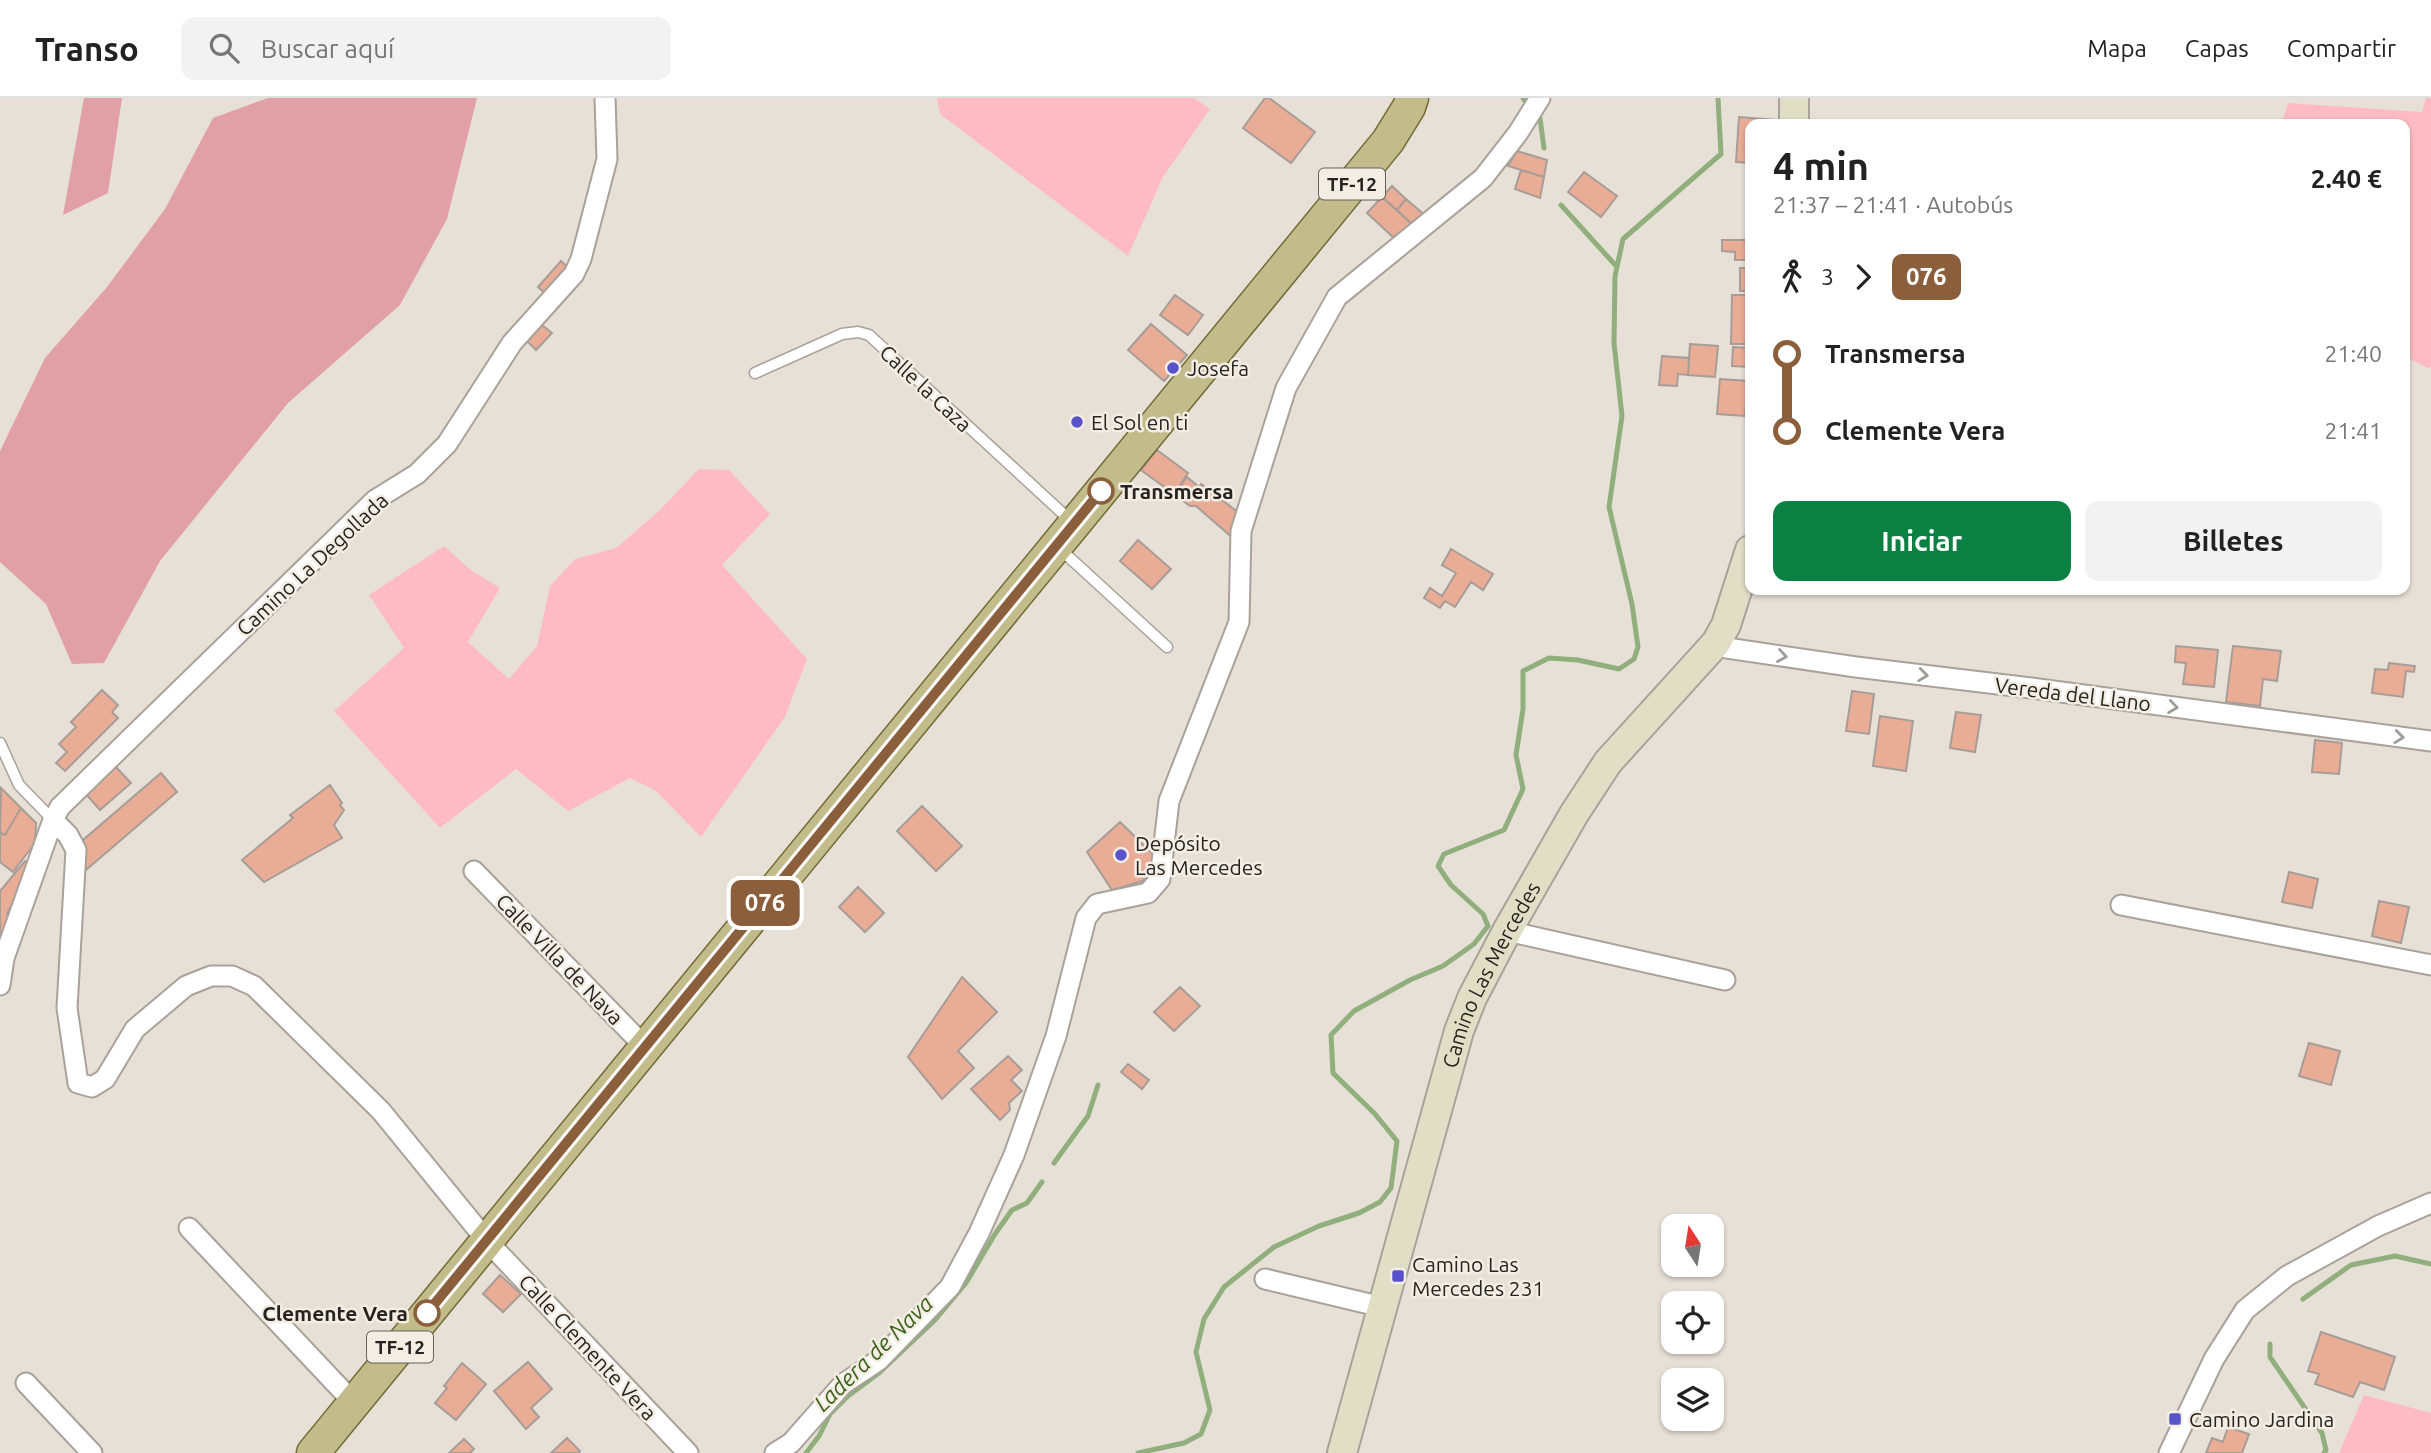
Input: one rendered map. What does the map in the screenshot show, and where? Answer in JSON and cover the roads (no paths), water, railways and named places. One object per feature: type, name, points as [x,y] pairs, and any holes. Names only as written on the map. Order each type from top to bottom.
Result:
[{"type":"main road","name":"TF-12","points":[[313,1453],[1388,141],[1412,98]]},
{"type":"main road","points":[[1794,98],[1794,119]]},
{"type":"main road","name":"Camino Las Mercedes","points":[[1342,1453],[1459,1031],[1472,998],[1574,814],[1608,762],[1716,643],[1726,625],[1745,566]]},
{"type":"street","name":"Camino La Degollada","points":[[52,820],[60,807],[375,500],[417,474],[447,444],[512,343],[574,274],[581,259],[607,159],[605,98]]},
{"type":"street","points":[[775,1453],[791,1443],[843,1384],[879,1360],[950,1287],[979,1233],[1017,1147],[1056,1036],[1086,918],[1097,904],[1148,893],[1160,879],[1169,801],[1239,622],[1241,531],[1286,388],[1337,297],[1483,178],[1518,133],[1540,98]]},
{"type":"street","name":"Vereda del Llano","points":[[1716,643],[1727,648],[1856,667],[2431,741]]},
{"type":"street","points":[[0,985],[4,958],[52,820]]},
{"type":"street","name":"Calle Clemente Vera","points":[[52,820],[68,835],[76,850],[67,1008],[78,1083],[92,1087],[105,1079],[135,1029],[186,986],[211,976],[232,976],[254,986],[381,1111],[487,1241],[688,1453]]},
{"type":"street","name":"Calle Villa de Nava","points":[[474,871],[646,1048]]},
{"type":"street","points":[[2121,905],[2431,965]]},
{"type":"street","points":[[1507,931],[1725,980]]},
{"type":"street","points":[[2169,1453],[2214,1359],[2245,1310],[2287,1276],[2378,1226],[2431,1203]]},
{"type":"street","points":[[189,1228],[354,1403]]},
{"type":"street","points":[[1265,1279],[1382,1307]]},
{"type":"street","points":[[26,1383],[92,1453]]},
{"type":"lane","name":"Calle la Caza","points":[[755,373],[842,334],[858,332],[869,335],[1065,535],[1167,647]]},
{"type":"lane","points":[[0,743],[19,785],[52,820]]},
{"type":"waterway","points":[[1138,1453],[1184,1443],[1201,1434],[1210,1410],[1196,1352],[1204,1319],[1224,1287],[1274,1247],[1319,1226],[1359,1213],[1380,1202],[1391,1188],[1397,1141],[1375,1114],[1333,1073],[1331,1035],[1354,1011],[1410,980],[1443,966],[1474,944],[1488,926],[1483,914],[1451,885],[1438,866],[1444,854],[1504,830],[1523,789],[1516,755],[1523,709],[1523,671],[1549,658],[1578,660],[1619,669],[1634,659],[1638,647],[1632,604],[1609,507],[1622,416],[1614,343],[1615,276],[1623,239],[1721,154],[1718,98]]},
{"type":"waterway","points":[[1540,118],[1544,148]]},
{"type":"waterway","points":[[1561,205],[1617,267]]},
{"type":"waterway","name":"Ladera de Nava","points":[[1054,1163],[1088,1116],[1098,1085]]},
{"type":"waterway","name":"Ladera de Nava","points":[[806,1453],[819,1436],[830,1414],[848,1396],[879,1373],[935,1320],[966,1283],[1012,1210],[1027,1203],[1042,1182]]},
{"type":"waterway","points":[[2303,1299],[2351,1265],[2395,1256],[2431,1264]]},
{"type":"waterway","points":[[2270,1344],[2270,1357],[2322,1433],[2326,1450],[2324,1453]]},
{"type":"place","name":"Josefa","points":[[1173,368]]},
{"type":"place","name":"El Sol en ti","points":[[1077,422]]},
{"type":"place","name":"Transmersa","points":[[1101,491]]},
{"type":"place","name":"Depósito Las Mercedes","points":[[1121,855]]},
{"type":"place","name":"Camino Las Mercedes 231","points":[[1398,1276]]},
{"type":"place","name":"Clemente Vera","points":[[427,1313]]},
{"type":"place","name":"Camino Jardina","points":[[2175,1419]]}]
